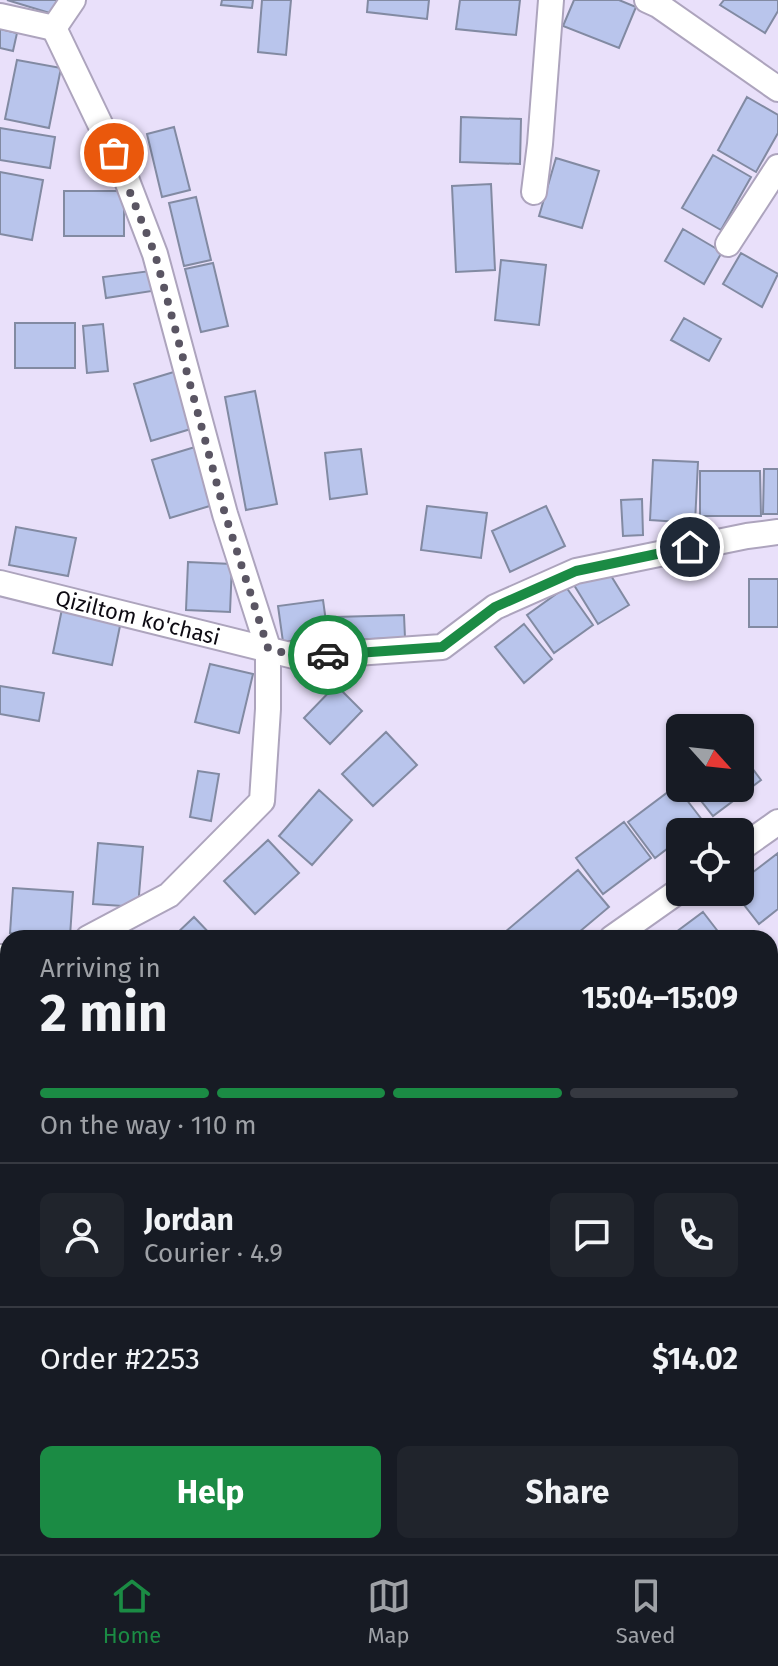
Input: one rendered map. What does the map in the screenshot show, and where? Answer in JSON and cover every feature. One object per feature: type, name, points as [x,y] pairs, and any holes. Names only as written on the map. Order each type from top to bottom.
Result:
[{"type":"street","points":[[54,28],[73,0]]},
{"type":"street","points":[[534,192],[551,0]]},
{"type":"street","points":[[647,0],[778,89]]},
{"type":"street","points":[[0,16],[54,28]]},
{"type":"street","points":[[54,28],[126,178],[155,254],[225,514],[268,648],[262,801],[169,895],[103,930]]},
{"type":"street","points":[[728,244],[778,167]]},
{"type":"street","name":"Qiziltom ko'chasi","points":[[0,583],[298,657],[442,647],[495,607],[576,571],[778,532]]},
{"type":"street","points":[[754,839],[778,822]]},
{"type":"street","points":[[623,930],[666,900]]},
{"type":"building","points":[[7,0],[57,0],[53,14]]},
{"type":"building","points":[[222,0],[253,0],[252,8],[221,5]]},
{"type":"building","points":[[262,0],[291,0],[286,55],[258,52]]},
{"type":"building","points":[[368,0],[429,0],[427,19],[367,12]]},
{"type":"building","points":[[460,0],[520,0],[516,35],[456,29]]},
{"type":"building","points":[[574,0],[619,0],[636,7],[619,48],[563,26]]},
{"type":"building","points":[[724,0],[778,0],[778,11],[765,33],[720,5]]},
{"type":"building","points":[[0,29],[17,33],[13,51],[0,48]]},
{"type":"building","points":[[17,60],[61,68],[49,128],[5,119]]},
{"type":"building","points":[[747,97],[778,115],[778,133],[756,172],[718,150]]},
{"type":"building","points":[[461,117],[521,119],[520,164],[460,162]]},
{"type":"building","points":[[174,127],[190,190],[162,197],[147,134]]},
{"type":"building","points":[[0,128],[55,137],[50,168],[0,160]]},
{"type":"building","points":[[713,155],[751,177],[721,230],[682,208]]},
{"type":"building","points":[[556,158],[599,171],[582,228],[539,216]]},
{"type":"building","points":[[0,172],[43,180],[32,240],[0,234]]},
{"type":"building","points":[[491,184],[495,270],[456,272],[452,186]]},
{"type":"building","points":[[64,191],[124,191],[124,236],[64,236]]},
{"type":"building","points":[[196,197],[211,260],[184,266],[169,203]]},
{"type":"building","points":[[683,229],[722,252],[704,284],[665,261]]},
{"type":"building","points":[[741,253],[778,274],[762,307],[723,284]]},
{"type":"building","points":[[501,260],[546,265],[539,325],[495,320]]},
{"type":"building","points":[[213,263],[228,326],[201,332],[185,269]]},
{"type":"building","points":[[150,271],[152,291],[106,298],[103,277]]},
{"type":"building","points":[[684,318],[721,339],[709,361],[671,340]]},
{"type":"building","points":[[15,323],[75,323],[75,368],[15,368]]},
{"type":"building","points":[[103,324],[108,371],[87,373],[83,326]]},
{"type":"building","points":[[177,371],[194,428],[151,441],[134,384]]},
{"type":"building","points":[[255,391],[277,504],[246,510],[225,397]]},
{"type":"building","points":[[195,447],[213,505],[170,518],[152,460]]},
{"type":"building","points":[[361,449],[367,494],[330,499],[325,453]]},
{"type":"building","points":[[653,460],[698,462],[695,523],[650,520]]},
{"type":"building","points":[[764,469],[778,469],[778,514],[763,514]]},
{"type":"building","points":[[700,471],[760,471],[761,516],[700,516]]},
{"type":"building","points":[[642,499],[643,535],[623,536],[621,500]]},
{"type":"building","points":[[427,506],[487,513],[481,558],[421,550]]},
{"type":"building","points":[[546,506],[565,546],[510,572],[492,531]]},
{"type":"building","points":[[16,527],[76,538],[68,576],[9,565]]},
{"type":"building","points":[[188,562],[232,564],[230,612],[186,610]]},
{"type":"building","points":[[605,566],[629,605],[598,624],[574,585]]},
{"type":"building","points":[[749,579],[778,579],[778,627],[749,627]]},
{"type":"building","points":[[566,587],[593,625],[554,653],[527,615]]},
{"type":"building","points":[[323,600],[328,636],[283,642],[278,606]]},
{"type":"building","points":[[62,609],[121,621],[112,665],[53,653]]},
{"type":"building","points":[[404,615],[405,638],[335,640],[335,617]]},
{"type":"building","points":[[524,624],[552,659],[524,683],[495,647]]},
{"type":"building","points":[[210,664],[253,674],[239,733],[195,722]]},
{"type":"building","points":[[336,685],[362,711],[330,744],[304,718]]},
{"type":"building","points":[[0,686],[44,693],[39,721],[0,714]]},
{"type":"building","points":[[386,732],[417,765],[373,806],[342,774]]},
{"type":"building","points":[[198,771],[219,774],[211,821],[190,817]]},
{"type":"building","points":[[754,771],[761,780],[754,785]]},
{"type":"building","points":[[319,790],[352,820],[312,865],[279,836]]},
{"type":"building","points":[[666,794],[666,802],[688,802],[701,818],[666,818],[666,850],[655,858],[628,822]]},
{"type":"building","points":[[702,802],[732,802],[713,816]]},
{"type":"building","points":[[624,822],[651,858],[603,894],[576,858]]},
{"type":"building","points":[[268,840],[299,873],[255,914],[224,881]]},
{"type":"building","points":[[98,843],[143,847],[138,907],[93,904]]},
{"type":"building","points":[[778,853],[778,909],[759,924],[745,906],[754,906],[754,871]]},
{"type":"building","points":[[578,870],[609,907],[582,930],[507,930]]},
{"type":"building","points":[[13,888],[73,892],[70,930],[10,930]]},
{"type":"building","points":[[703,912],[717,930],[679,930]]},
{"type":"building","points":[[194,917],[206,930],[180,930]]},
{"type":"way so far","points":[[114,153],[155,254],[225,514],[268,648],[298,657],[328,655]]},
{"type":"route","points":[[328,655],[442,647],[495,607],[576,571],[690,547]]}]
